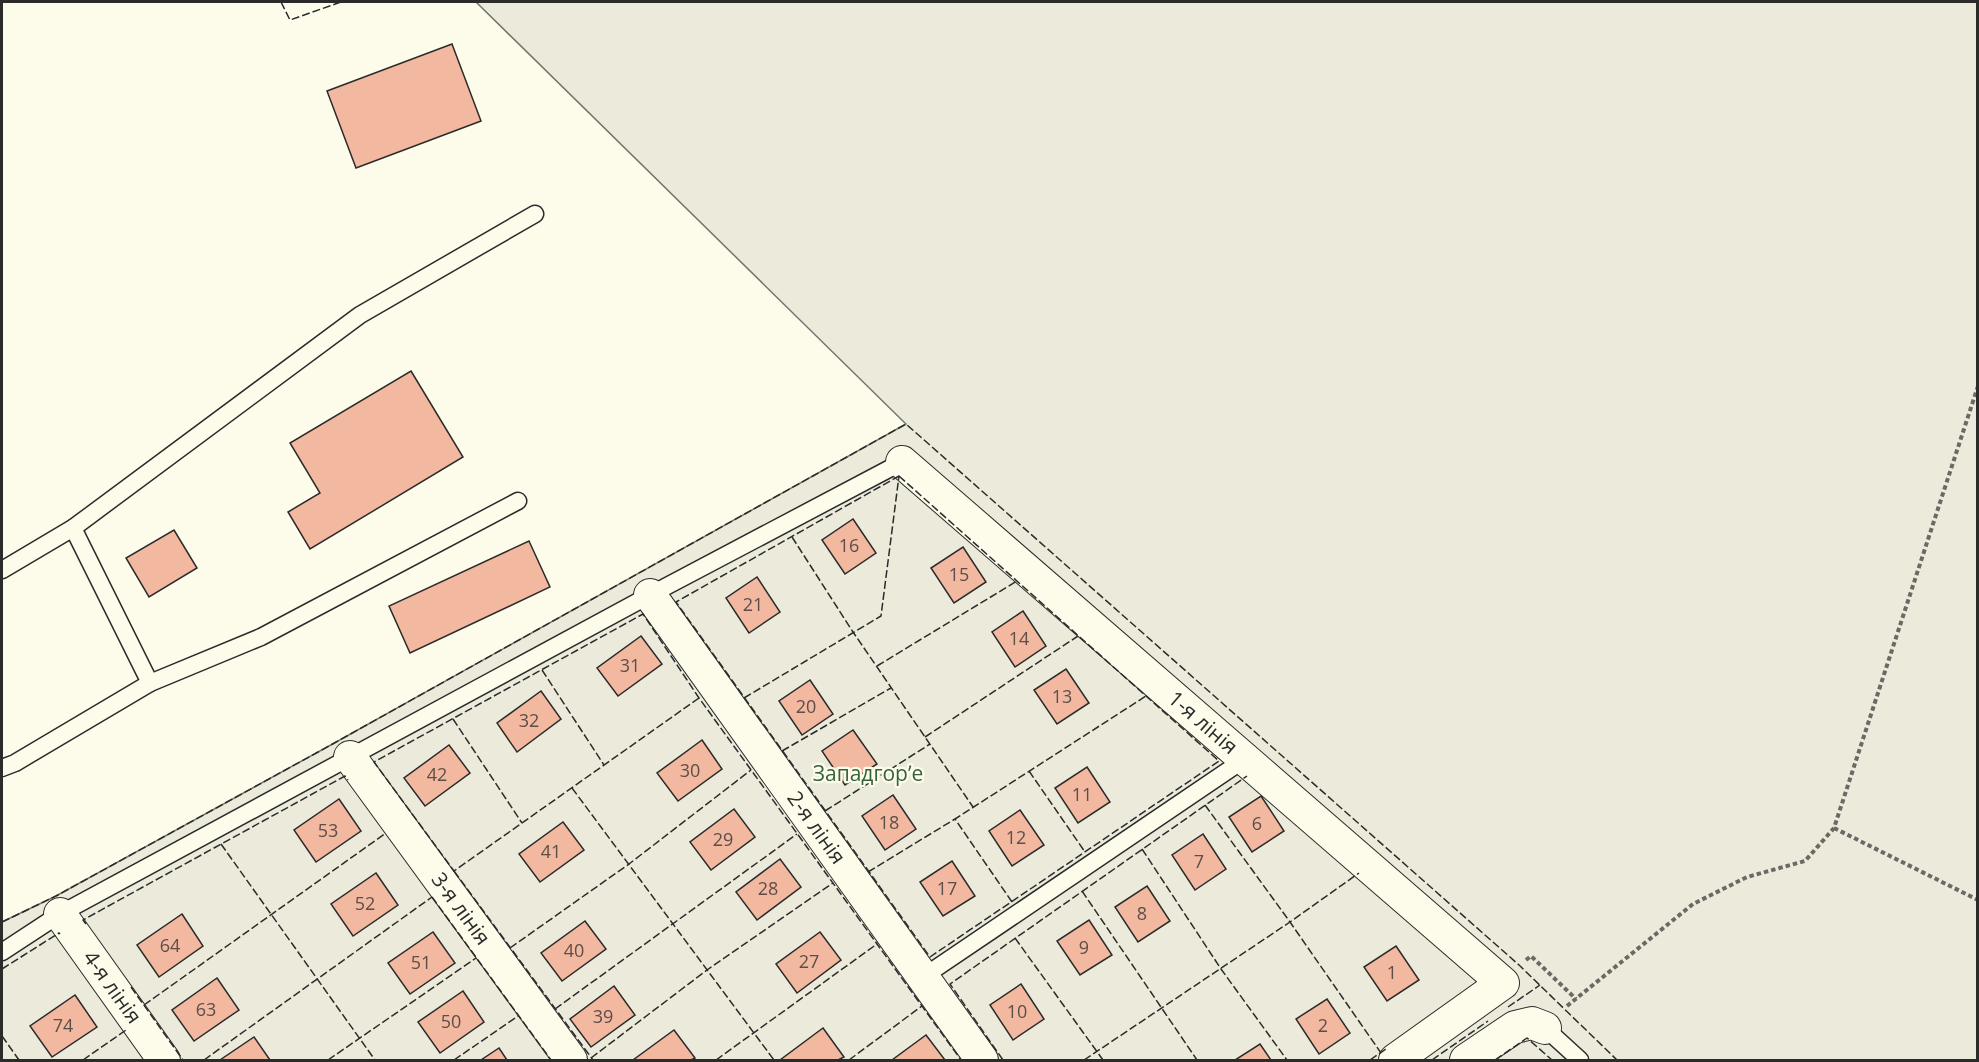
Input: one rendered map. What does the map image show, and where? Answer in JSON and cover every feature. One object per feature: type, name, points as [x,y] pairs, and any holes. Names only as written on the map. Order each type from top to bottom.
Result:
[{"type":"street","name":"1-я лінія","points":[[902,462],[1503,983]]},
{"type":"street","name":"2-я лінія","points":[[650,595],[982,1060]]},
{"type":"street","name":"3-я лінія","points":[[350,757],[571,1060]]},
{"type":"street","name":"4-я лінія","points":[[60,914],[164,1060]]},
{"type":"street","points":[[1395,1060],[1503,983]]},
{"type":"street","points":[[1478,1002],[1530,1028]]},
{"type":"street","points":[[1466,1060],[1530,1028]]},
{"type":"lane","points":[[2,570],[73,528],[360,315],[535,214]]},
{"type":"lane","points":[[2,952],[60,914],[650,595],[902,462]]},
{"type":"lane","points":[[2,768],[15,763],[150,683],[261,637],[518,501]]},
{"type":"lane","points":[[73,528],[150,683]]},
{"type":"lane","points":[[923,977],[1245,759]]},
{"type":"lane","points":[[1530,1028],[1580,1060]]},
{"type":"path","points":[[1530,1028],[1576,999],[1693,904],[1747,877],[1805,861],[1834,828],[1977,386]]},
{"type":"path","points":[[1834,828],[1977,900]]},
{"type":"path","points":[[1503,983],[1530,956],[1576,999]]},
{"type":"green space","name":"Западгорʼе","points":[[476,2],[1977,2],[1977,1060],[2,1060],[2,922],[56,896],[329,746],[906,424]]},
{"type":"building","points":[[452,44],[481,121],[356,168],[327,91]]},
{"type":"building","points":[[411,371],[463,457],[310,549],[288,512],[320,493],[290,443]]},
{"type":"building","points":[[853,519],[876,553],[845,574],[822,540]]},
{"type":"building","points":[[174,530],[197,568],[149,597],[126,558]]},
{"type":"building","points":[[529,541],[550,587],[410,653],[389,606]]},
{"type":"building","points":[[963,547],[986,582],[954,603],[931,568]]},
{"type":"building","points":[[757,577],[780,612],[749,633],[726,598]]},
{"type":"building","points":[[1023,611],[1046,646],[1015,667],[992,632]]},
{"type":"building","points":[[641,636],[662,664],[618,696],[597,668]]},
{"type":"building","points":[[1066,669],[1089,703],[1057,724],[1034,690]]},
{"type":"building","points":[[810,680],[833,714],[802,735],[779,701]]},
{"type":"building","points":[[541,691],[561,719],[517,752],[497,723]]},
{"type":"building","points":[[853,730],[877,764],[845,785],[822,751]]},
{"type":"building","points":[[702,740],[722,769],[678,801],[657,773]]},
{"type":"building","points":[[449,745],[470,773],[425,806],[404,778]]},
{"type":"building","points":[[1087,767],[1110,802],[1078,823],[1055,788]]},
{"type":"building","points":[[893,795],[916,829],[885,850],[862,816]]},
{"type":"building","points":[[1261,796],[1284,831],[1252,852],[1229,817]]},
{"type":"building","points":[[339,799],[361,831],[316,862],[294,830]]},
{"type":"building","points":[[734,809],[755,837],[711,870],[690,842]]},
{"type":"building","points":[[1020,810],[1044,845],[1012,866],[989,831]]},
{"type":"building","points":[[563,822],[584,850],[540,882],[519,854]]},
{"type":"building","points":[[1203,834],[1226,869],[1195,890],[1172,855]]},
{"type":"building","points":[[780,859],[801,887],[757,920],[736,892]]},
{"type":"building","points":[[952,861],[975,896],[943,916],[920,882]]},
{"type":"building","points":[[376,873],[398,905],[353,936],[331,904]]},
{"type":"building","points":[[1147,886],[1170,921],[1138,942],[1115,907]]},
{"type":"building","points":[[182,914],[203,946],[159,977],[137,945]]},
{"type":"building","points":[[1089,920],[1112,955],[1080,975],[1057,941]]},
{"type":"building","points":[[585,921],[606,949],[562,981],[541,953]]},
{"type":"building","points":[[433,932],[455,963],[410,994],[388,963]]},
{"type":"building","points":[[820,932],[841,960],[797,993],[776,964]]},
{"type":"building","points":[[1396,946],[1419,980],[1387,1001],[1364,967]]},
{"type":"building","points":[[217,978],[239,1010],[194,1041],[172,1010]]},
{"type":"building","points":[[1021,984],[1044,1019],[1013,1040],[990,1005]]},
{"type":"building","points":[[614,986],[635,1015],[591,1047],[570,1019]]},
{"type":"building","points":[[463,991],[484,1022],[440,1053],[418,1022]]},
{"type":"building","points":[[75,995],[97,1027],[52,1057],[30,1026]]},
{"type":"building","points":[[1327,999],[1350,1033],[1319,1054],[1296,1019]]},
{"type":"building","points":[[823,1028],[844,1057],[838,1060],[780,1060]]},
{"type":"building","points":[[674,1030],[695,1058],[691,1060],[633,1060]]},
{"type":"building","points":[[926,1035],[945,1060],[892,1060]]},
{"type":"building","points":[[254,1037],[270,1060],[220,1060]]},
{"type":"building","points":[[1260,1044],[1271,1060],[1235,1060]]},
{"type":"building","points":[[499,1048],[507,1060],[481,1060]]},
{"type":"fence","points":[[281,2],[290,20],[341,2]]},
{"type":"fence","points":[[2,922],[56,896],[329,746],[906,424],[1519,965],[1617,1060]]},
{"type":"fence","points":[[899,476],[1219,761],[930,957],[676,602],[899,476]]},
{"type":"fence","points":[[744,698],[881,616],[899,476]]},
{"type":"fence","points":[[792,537],[853,632],[973,807]]},
{"type":"fence","points":[[877,666],[1017,581]]},
{"type":"fence","points":[[699,698],[454,871],[374,762],[643,614],[699,698],[961,1060]]},
{"type":"fence","points":[[925,737],[1078,636]]},
{"type":"fence","points":[[542,670],[604,765]]},
{"type":"fence","points":[[782,751],[891,688]]},
{"type":"fence","points":[[1012,902],[955,819],[1146,696]]},
{"type":"fence","points":[[453,719],[522,823]]},
{"type":"fence","points":[[825,811],[930,744]]},
{"type":"fence","points":[[510,948],[629,864],[751,770]]},
{"type":"fence","points":[[1029,771],[1085,852]]},
{"type":"fence","points":[[86,924],[83,920],[345,776],[348,780]]},
{"type":"fence","points":[[1003,1060],[950,984],[1247,776]]},
{"type":"fence","points":[[572,788],[774,1060]]},
{"type":"fence","points":[[1205,805],[1381,1053]]},
{"type":"fence","points":[[868,872],[955,819]]},
{"type":"fence","points":[[144,1005],[386,833]]},
{"type":"fence","points":[[555,1009],[797,834]]},
{"type":"fence","points":[[221,844],[375,1060]]},
{"type":"fence","points":[[1142,849],[1221,969],[1287,1060]]},
{"type":"fence","points":[[454,871],[593,1060]]},
{"type":"fence","points":[[1084,1060],[1359,873]]},
{"type":"fence","points":[[591,1058],[707,970],[833,883]]},
{"type":"fence","points":[[1082,891],[1197,1060]]},
{"type":"fence","points":[[432,897],[551,1060]]},
{"type":"fence","points":[[204,1060],[432,897]]},
{"type":"fence","points":[[2,969],[60,934]]},
{"type":"fence","points":[[1015,938],[1103,1060]]},
{"type":"fence","points":[[716,1060],[877,944]]},
{"type":"fence","points":[[328,1060],[476,958]]},
{"type":"fence","points":[[1508,1007],[1540,985]]},
{"type":"fence","points":[[131,987],[183,1060]]},
{"type":"fence","points":[[849,1060],[922,1006]]},
{"type":"fence","points":[[454,1060],[518,1016]]},
{"type":"fence","points":[[1432,1060],[1488,1021]]},
{"type":"fence","points":[[83,1060],[126,1030]]},
{"type":"fence","points":[[2,1036],[19,1060]]},
{"type":"fence","points":[[1495,1060],[1527,1038],[1552,1060]]},
{"type":"fence","points":[[1370,1060],[1386,1049]]}]
